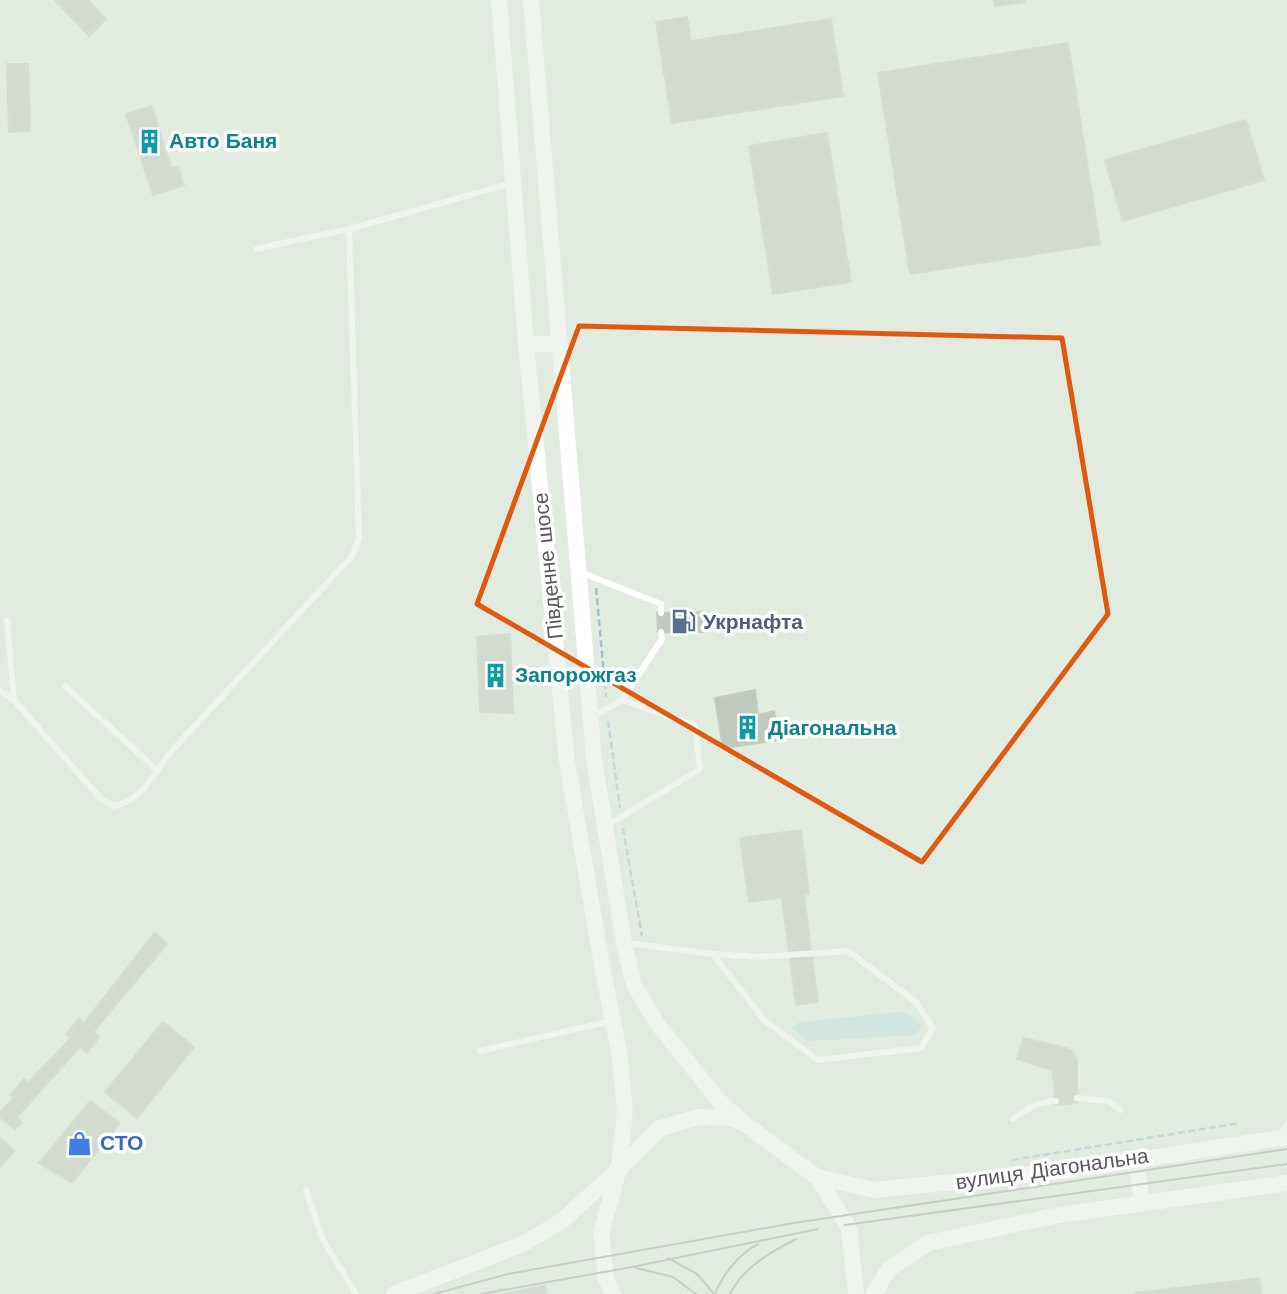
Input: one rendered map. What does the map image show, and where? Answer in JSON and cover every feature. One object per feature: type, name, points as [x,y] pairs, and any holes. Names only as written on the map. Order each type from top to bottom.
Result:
[{"type":"main road","name":"Південне шосе","points":[[499,0],[526,344],[567,762],[619,1052],[625,1111],[619,1169],[601,1233],[606,1278],[613,1294]]},
{"type":"main road","name":"Південне шосе","points":[[531,0],[594,759],[624,943],[634,985],[656,1022],[720,1102],[742,1122],[817,1177]]},
{"type":"main road","points":[[526,344],[558,344]]},
{"type":"main road","points":[[394,1294],[523,1244],[562,1220],[592,1196],[660,1128],[699,1117],[729,1118],[742,1122]]},
{"type":"main road","name":"вулиця Діагональна","points":[[817,1177],[874,1190],[1064,1171],[1285,1133]]},
{"type":"main road","points":[[1134,1159],[1143,1203]]},
{"type":"main road","points":[[817,1177],[849,1228],[856,1294]]},
{"type":"main road","points":[[874,1294],[888,1270],[928,1243],[1059,1215],[1287,1183]]},
{"type":"lane","points":[[256,249],[349,229],[513,183]]},
{"type":"lane","points":[[0,691],[14,700],[101,799],[113,806],[124,804],[135,798],[167,756],[352,556],[358,547],[359,526],[349,229]]},
{"type":"lane","points":[[578,571],[661,604],[661,613]]},
{"type":"lane","points":[[7,620],[14,700]]},
{"type":"lane","points":[[591,718],[622,700],[662,639],[662,632]]},
{"type":"lane","points":[[65,686],[157,771]]},
{"type":"lane","points":[[606,826],[700,769],[695,726],[622,700]]},
{"type":"lane","points":[[624,943],[760,957],[848,951],[916,1003],[933,1028],[921,1048],[818,1060],[764,1020],[713,954]]},
{"type":"lane","points":[[480,1051],[613,1021]]},
{"type":"lane","points":[[1077,1098],[1109,1101],[1121,1110]]},
{"type":"lane","points":[[1013,1119],[1029,1107],[1044,1101],[1056,1101]]},
{"type":"lane","points":[[306,1190],[323,1240],[356,1294]]},
{"type":"path","points":[[596,578],[607,709],[621,817],[643,946]]},
{"type":"path","points":[[1012,1160],[1240,1123]]},
{"type":"highlighted area","points":[[579,326],[1062,338],[1108,614],[922,862],[477,604]]},
{"type":"shaded area","points":[[899,1012],[916,1018],[922,1026],[916,1035],[808,1041],[792,1028],[800,1022]]},
{"type":"building","points":[[55,0],[88,0],[106,19],[89,36]]},
{"type":"building","points":[[994,0],[1025,0],[1025,2],[995,6]]},
{"type":"building","points":[[687,17],[691,41],[831,19],[843,96],[672,123],[656,22]]},
{"type":"building","points":[[1068,43],[1100,244],[910,274],[878,73]]},
{"type":"building","points":[[7,64],[28,64],[30,131],[9,132]]},
{"type":"building","name":"Авто Баня","points":[[152,106],[171,168],[178,167],[184,185],[153,195],[126,114]]},
{"type":"building","points":[[1246,120],[1264,180],[1123,221],[1105,160]]},
{"type":"building","points":[[827,133],[851,282],[773,294],[749,146]]},
{"type":"building","name":"Укрнафта","points":[[708,612],[708,632],[658,632],[657,613]]},
{"type":"building","name":"Запорожгаз","points":[[510,634],[513,713],[480,712],[477,637]]},
{"type":"building","name":"Діагональна","points":[[755,690],[758,715],[774,711],[779,740],[723,748],[715,698]]},
{"type":"building","points":[[801,830],[809,894],[749,902],[740,838]]},
{"type":"building","points":[[804,895],[818,1002],[796,1005],[782,898]]},
{"type":"building","points":[[155,932],[167,944],[94,1031],[99,1037],[87,1053],[80,1047],[17,1117],[22,1123],[15,1129],[0,1117],[0,1112],[15,1097],[10,1095],[24,1079],[28,1083],[71,1038],[66,1034],[79,1019],[84,1023]]},
{"type":"building","points":[[163,1022],[194,1047],[137,1118],[105,1092]]},
{"type":"building","points":[[1024,1038],[1073,1052],[1077,1060],[1077,1103],[1056,1105],[1052,1070],[1017,1059]]},
{"type":"building","name":"СТО","points":[[90,1101],[120,1123],[72,1183],[39,1163]]},
{"type":"building","points":[[0,1138],[14,1151],[0,1167]]},
{"type":"building","points":[[1259,1278],[1261,1294],[1136,1294],[1136,1293]]},
{"type":"building","points":[[545,1286],[547,1294],[503,1294]]},
{"type":"tram line","points":[[434,1294],[508,1274],[794,1223],[1287,1149]]},
{"type":"tram line","points":[[845,1225],[1287,1164]]},
{"type":"tram line","points":[[481,1294],[818,1229]]},
{"type":"tram line","points":[[730,1294],[750,1268],[796,1239]]},
{"type":"tram line","points":[[715,1294],[732,1265],[758,1244]]},
{"type":"tram line","points":[[668,1258],[697,1274],[714,1294]]},
{"type":"tram line","points":[[636,1268],[673,1277],[696,1294]]},
{"type":"place","name":"Авто Баня","points":[[149,141]]},
{"type":"place","name":"Укрнафта","points":[[683,622]]},
{"type":"place","name":"Запорожгаз","points":[[495,675]]},
{"type":"place","name":"Діагональна","points":[[748,728]]},
{"type":"place","name":"СТО","points":[[80,1143]]}]
